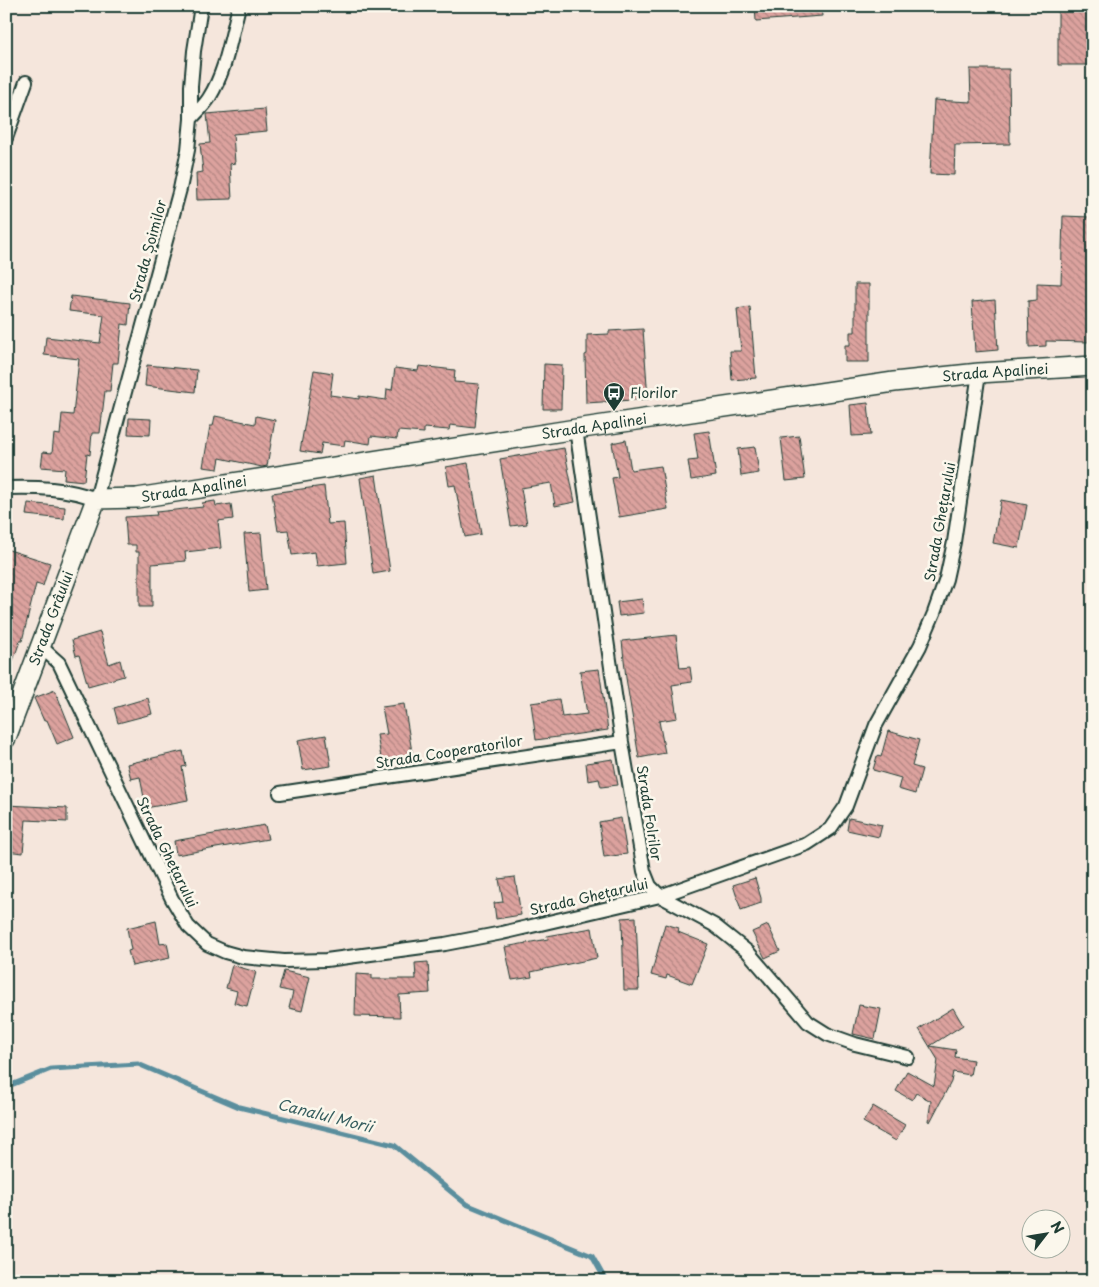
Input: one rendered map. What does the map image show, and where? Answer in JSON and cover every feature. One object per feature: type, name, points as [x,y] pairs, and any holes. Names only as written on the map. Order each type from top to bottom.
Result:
[{"type":"street","name":"Strada Șoimilor","points":[[96,499],[180,189],[188,150],[192,77],[202,6]]},
{"type":"street","points":[[191,119],[208,100],[217,84],[225,62],[239,6]]},
{"type":"street","points":[[6,138],[26,82]]},
{"type":"street","name":"Strada Apalinei","points":[[96,499],[137,498],[576,429],[894,382],[979,373],[1093,366]]},
{"type":"street","name":"Strada Ghețarului","points":[[40,646],[59,663],[172,899],[188,926],[206,944],[225,952],[243,957],[284,961],[335,959],[446,944],[502,933],[660,896],[807,844],[830,829],[839,818],[846,806],[876,725],[920,646],[946,578],[954,542],[979,373]]},
{"type":"street","name":"Strada Folrilor","points":[[576,429],[622,742],[644,871],[650,886],[660,896],[706,921],[733,939],[748,952],[808,1022],[827,1034],[855,1044],[908,1057]]},
{"type":"street","points":[[6,488],[62,489],[78,492],[96,499]]},
{"type":"street","name":"Strada Grâului","points":[[6,738],[96,499]]},
{"type":"street","name":"Strada Cooperatorilor","points":[[280,793],[622,742]]},
{"type":"building","points":[[755,6],[821,6],[822,16],[756,21]]},
{"type":"building","points":[[1058,6],[1093,6],[1093,65],[1058,65]]},
{"type":"building","points":[[970,69],[1009,69],[1010,144],[955,145],[954,175],[930,174],[934,100],[971,102]]},
{"type":"building","points":[[265,109],[267,131],[233,134],[235,163],[230,164],[232,199],[197,200],[196,173],[203,172],[200,144],[210,143],[207,114]]},
{"type":"building","points":[[1063,216],[1090,217],[1088,342],[1046,341],[1046,346],[1029,347],[1028,301],[1037,300],[1037,283],[1061,284]]},
{"type":"building","points":[[855,284],[869,284],[869,362],[845,362],[845,345],[850,345],[850,332],[855,332]]},
{"type":"building","points":[[71,296],[130,303],[128,325],[122,324],[118,363],[113,363],[110,391],[105,391],[100,433],[92,433],[90,455],[87,454],[84,481],[64,479],[65,469],[41,467],[43,452],[52,453],[54,434],[60,435],[62,414],[73,415],[79,359],[44,355],[46,337],[100,343],[104,315],[69,311]]},
{"type":"building","points":[[995,300],[998,350],[975,352],[972,302]]},
{"type":"building","points":[[750,307],[756,378],[732,380],[730,351],[741,351],[737,309]]},
{"type":"building","points":[[643,329],[648,399],[586,403],[585,355],[587,354],[587,335],[609,334],[609,331]]},
{"type":"building","points":[[544,364],[562,365],[561,409],[543,409]]},
{"type":"building","points":[[147,365],[197,370],[195,392],[145,386]]},
{"type":"building","points":[[419,366],[455,370],[454,382],[479,384],[475,428],[450,425],[449,430],[424,428],[424,433],[398,431],[397,439],[371,436],[370,444],[345,440],[344,446],[322,443],[320,454],[300,451],[314,370],[333,373],[330,395],[359,399],[359,396],[386,400],[387,389],[392,390],[395,368],[418,371]]},
{"type":"building","points":[[868,403],[871,435],[852,436],[850,405]]},
{"type":"building","points":[[215,416],[255,424],[256,416],[275,420],[267,466],[262,467],[220,458],[218,469],[203,467],[210,426],[213,426]]},
{"type":"building","points":[[129,418],[151,419],[150,435],[128,434]]},
{"type":"building","points":[[709,431],[716,476],[691,480],[688,461],[698,460],[694,433]]},
{"type":"building","points":[[799,436],[805,479],[786,481],[781,438]]},
{"type":"building","points":[[626,440],[631,470],[661,466],[668,509],[619,517],[612,478],[618,477],[612,443]]},
{"type":"building","points":[[755,447],[759,473],[741,476],[738,449]]},
{"type":"building","points":[[564,448],[575,502],[555,506],[551,483],[521,488],[527,524],[511,526],[500,459]]},
{"type":"building","points":[[468,463],[481,534],[465,537],[455,485],[449,486],[446,467]]},
{"type":"building","points":[[376,475],[390,571],[373,574],[360,478]]},
{"type":"building","points":[[324,486],[328,524],[344,523],[347,563],[317,566],[315,552],[292,555],[288,530],[278,531],[272,493]]},
{"type":"building","points":[[1001,500],[1027,505],[1019,548],[993,543]]},
{"type":"building","points":[[215,501],[216,506],[231,504],[233,519],[218,521],[221,548],[185,552],[186,561],[152,564],[152,607],[139,607],[139,552],[136,552],[136,545],[127,545],[125,517],[157,515],[156,512],[203,507],[202,503]]},
{"type":"building","points":[[28,503],[65,507],[64,519],[26,515]]},
{"type":"building","points":[[261,533],[266,590],[249,592],[244,534]]},
{"type":"building","points":[[6,549],[50,563],[43,586],[36,584],[22,641],[20,641],[8,675],[6,674]]},
{"type":"building","points":[[642,599],[644,613],[619,616],[617,602]]},
{"type":"building","points":[[100,632],[109,664],[120,660],[124,676],[88,686],[79,655],[76,656],[72,640]]},
{"type":"building","points":[[676,635],[680,668],[690,667],[692,682],[672,685],[677,718],[659,721],[665,753],[639,758],[622,641]]},
{"type":"building","points":[[599,669],[608,730],[536,740],[531,703],[559,699],[562,717],[587,714],[580,671]]},
{"type":"building","points":[[55,690],[74,737],[57,744],[47,720],[44,721],[34,698]]},
{"type":"building","points":[[148,698],[152,714],[118,723],[114,708]]},
{"type":"building","points":[[404,704],[413,758],[382,763],[377,735],[387,734],[382,707]]},
{"type":"building","points":[[888,731],[919,740],[912,766],[922,769],[915,794],[898,789],[901,778],[873,770],[877,756],[881,757]]},
{"type":"building","points":[[326,735],[331,766],[303,770],[298,740]]},
{"type":"building","points":[[183,751],[186,766],[182,767],[188,800],[146,808],[140,777],[131,779],[127,764]]},
{"type":"building","points":[[613,759],[618,785],[601,787],[599,779],[588,781],[586,763]]},
{"type":"building","points":[[6,805],[67,808],[67,822],[26,820],[23,853],[6,851]]},
{"type":"building","points":[[621,818],[627,854],[604,857],[599,822]]},
{"type":"building","points":[[849,818],[882,825],[879,837],[847,830]]},
{"type":"building","points":[[265,825],[268,839],[176,855],[174,841]]},
{"type":"building","points":[[515,877],[521,915],[496,919],[494,903],[503,902],[499,879]]},
{"type":"building","points":[[755,878],[761,903],[741,910],[733,885]]},
{"type":"building","points":[[636,917],[639,990],[624,990],[622,918]]},
{"type":"building","points":[[156,921],[160,944],[167,943],[170,958],[132,966],[128,951],[131,950],[127,928]]},
{"type":"building","points":[[665,924],[679,928],[678,932],[708,944],[692,984],[667,975],[666,979],[651,975]]},
{"type":"building","points":[[768,925],[780,951],[765,958],[752,932]]},
{"type":"building","points":[[592,928],[597,958],[531,972],[532,977],[512,980],[505,947],[548,939],[547,936]]},
{"type":"building","points":[[428,962],[430,993],[399,995],[400,1017],[355,1016],[356,974],[372,975],[372,979],[416,979],[415,963]]},
{"type":"building","points":[[232,965],[256,972],[247,1006],[234,1003],[237,991],[226,988]]},
{"type":"building","points":[[284,971],[310,977],[302,1011],[289,1008],[293,992],[279,989]]},
{"type":"building","points":[[859,1005],[881,1009],[875,1039],[853,1034]]},
{"type":"building","points":[[953,1008],[963,1025],[930,1046],[956,1050],[955,1057],[973,1060],[970,1075],[953,1072],[951,1082],[930,1122],[928,1121],[931,1101],[916,1093],[912,1100],[896,1091],[907,1071],[934,1086],[938,1060],[919,1029]]},
{"type":"building","points":[[873,1106],[905,1125],[896,1141],[863,1122]]},
{"type":"waterway","name":"Canalul Morii","points":[[6,1087],[51,1069],[138,1064],[239,1107],[394,1145],[466,1204],[592,1256],[606,1281]]},
{"type":"place","name":"Florilor","points":[[614,412]]}]
